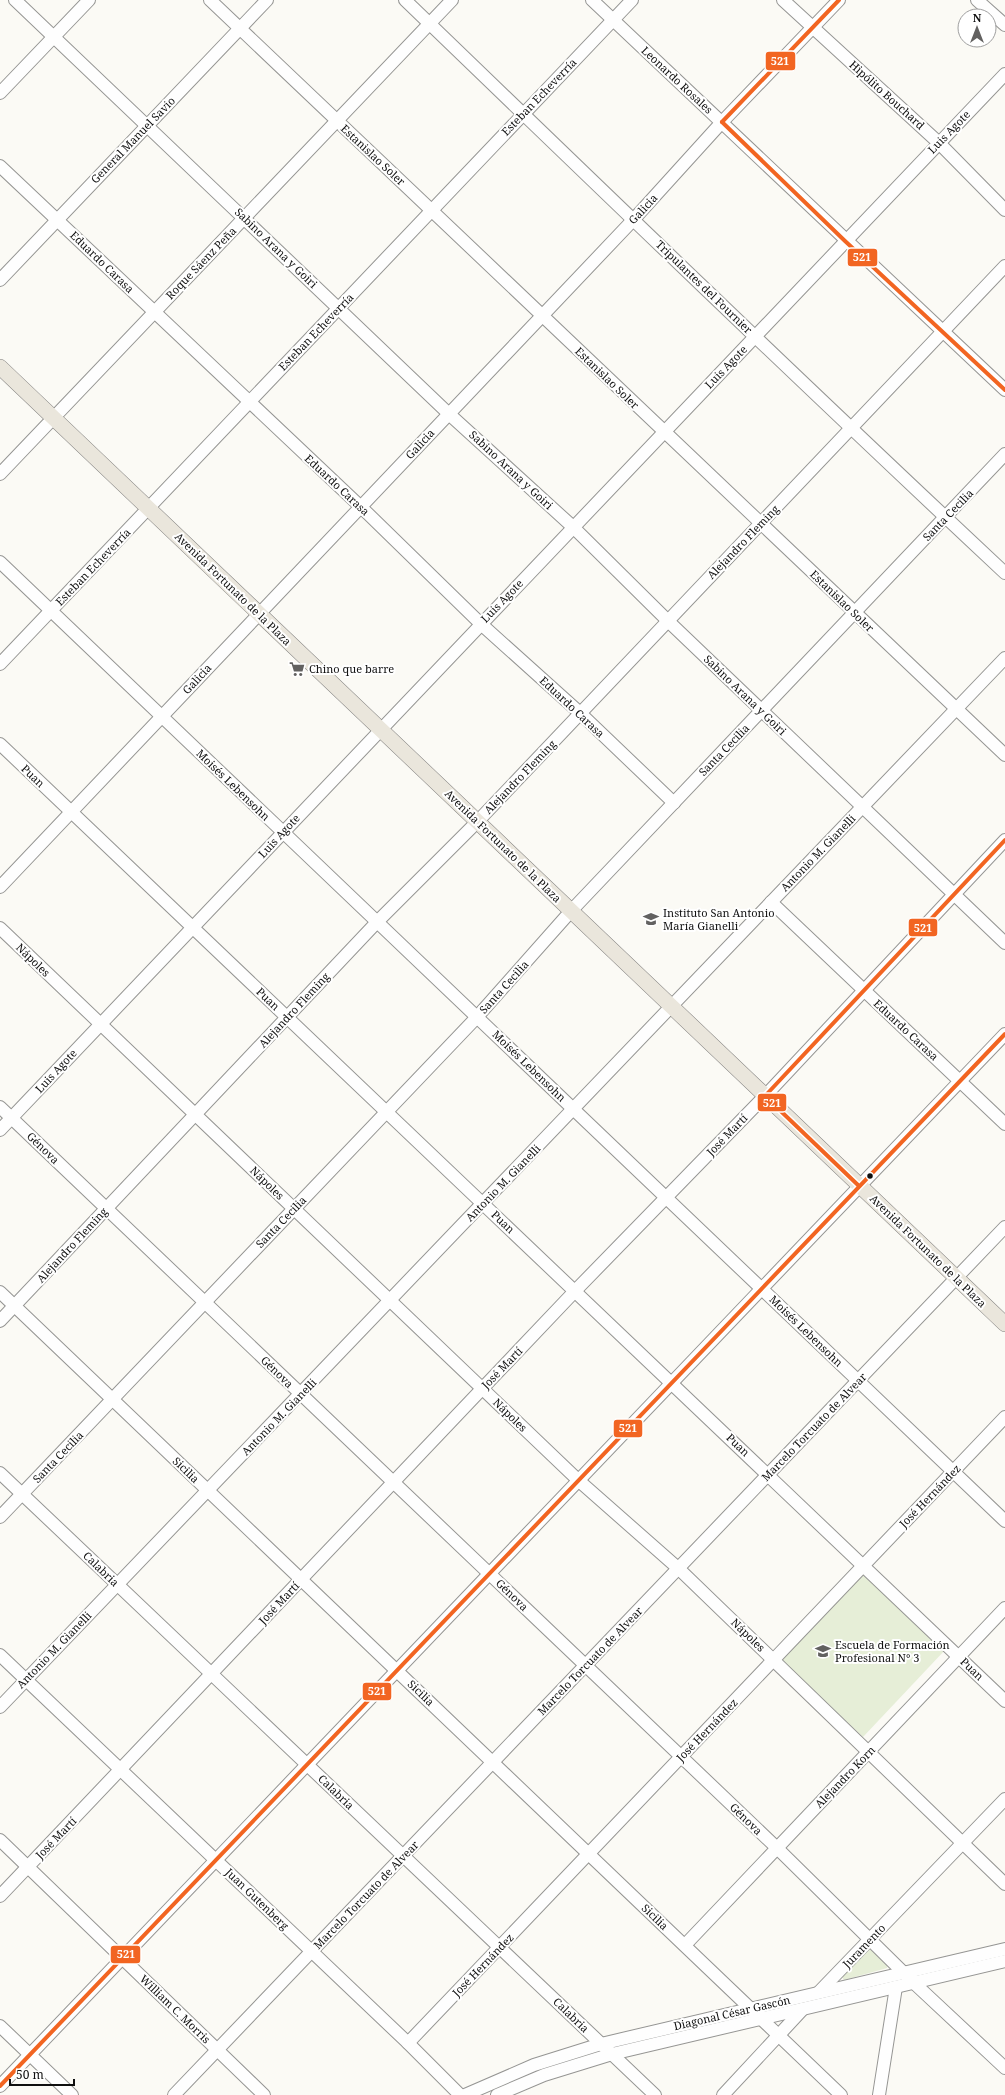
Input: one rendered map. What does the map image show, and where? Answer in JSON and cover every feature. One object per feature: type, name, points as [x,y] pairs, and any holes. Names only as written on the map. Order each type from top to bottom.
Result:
[{"type":"main road","name":"Avenida Fortunato de la Plaza","points":[[0,367],[379,730],[478,821],[671,1007],[1005,1324]]},
{"type":"street","name":"Sabino Arana y Goiri","points":[[15,0],[450,414],[573,527],[761,711],[1005,943]]},
{"type":"street","points":[[0,93],[89,0]]},
{"type":"street","name":"Estanislao Soler","points":[[210,0],[1005,755]]},
{"type":"street","name":"General Manuel Savio","points":[[0,280],[267,0]]},
{"type":"street","name":"Tripulantes del Fournier","points":[[405,0],[634,219],[754,337],[1005,573]]},
{"type":"street","name":"Roque Sáenz Peña","points":[[0,474],[452,0]]},
{"type":"street","name":"Leonardo Rosales","points":[[592,0],[722,122],[845,241],[1005,390]]},
{"type":"street","name":"Esteban Echeverría","points":[[0,664],[632,0]]},
{"type":"street","name":"Hipólito Bouchard","points":[[783,0],[939,143],[1005,210]]},
{"type":"street","name":"Galicia","points":[[0,887],[450,414],[634,219],[722,122],[839,0]]},
{"type":"street","points":[[977,0],[1005,25]]},
{"type":"street","name":"Luis Agote","points":[[0,1130],[379,730],[1005,74]]},
{"type":"street","name":"Eduardo Carasa","points":[[0,166],[361,507],[481,624],[580,713],[674,803]]},
{"type":"street","name":"Alejandro Fleming","points":[[0,1321],[377,922],[478,821],[1005,266]]},
{"type":"street","name":"Santa Cecilia","points":[[0,1517],[477,1017],[571,911],[1005,454]]},
{"type":"street","name":"Moisés Lebensohn","points":[[0,562],[1005,1521]]},
{"type":"street","name":"Antonio M. Gianelli","points":[[0,1707],[1005,658]]},
{"type":"street","name":"Puan","points":[[0,744],[672,1382],[1005,1701]]},
{"type":"street","name":"José Martí","points":[[0,1896],[482,1388],[765,1096],[1005,840]]},
{"type":"street","name":"Eduardo Carasa","points":[[771,902],[1005,1124]]},
{"type":"street","name":"Nápoles","points":[[0,928],[578,1480],[679,1569],[1005,1884]]},
{"type":"street","points":[[0,2086],[1005,1034]]},
{"type":"street","name":"Génova","points":[[0,1107],[777,1848],[914,1983],[1005,2068]]},
{"type":"street","name":"Marcelo Torcuato de Alvear","points":[[174,2095],[1005,1227]]},
{"type":"street","name":"Sicilia","points":[[0,1292],[589,1854],[780,2034],[842,2095]]},
{"type":"street","name":"José Hernández","points":[[408,2043],[1005,1417]]},
{"type":"street","name":"Calabria","points":[[0,1473],[655,2095]]},
{"type":"street","name":"Alejandro Korn","points":[[685,1945],[1005,1608]]},
{"type":"street","name":"Juan Gutenberg","points":[[0,1655],[408,2043],[460,2095]]},
{"type":"street","name":"Juramento","points":[[723,2095],[818,1993],[1005,1798]]},
{"type":"street","name":"William C. Morris","points":[[0,1840],[264,2095]]},
{"type":"street","name":"Diagonal César Gascón","points":[[465,2095],[534,2065],[601,2044],[1005,1949]]},
{"type":"street","name":"Diagonal César Gascón","points":[[498,2095],[544,2075],[612,2054],[1005,1961]]},
{"type":"street","points":[[879,2095],[896,1987]]},
{"type":"street","points":[[0,2026],[72,2095]]},
{"type":"green space","points":[[859,1570],[945,1650],[863,1737],[777,1657]]},
{"type":"green space","points":[[869,1950],[872,1950],[887,1963],[887,1968],[844,1980],[842,1977]]},
{"type":"transit line","name":"521","points":[[722,122],[839,0]]},
{"type":"transit line","name":"521","points":[[722,122],[845,241],[1005,390]]},
{"type":"transit line","name":"521","points":[[859,1186],[765,1096],[1005,840]]},
{"type":"transit line","name":"521","points":[[0,2086],[1005,1034]]},
{"type":"place","name":"Chino que barre","points":[[297,669]]},
{"type":"place","name":"Instituto San Antonio María Gianelli","points":[[651,919]]},
{"type":"place","name":"Escuela de Formación Profesional N° 3","points":[[823,1651]]}]
